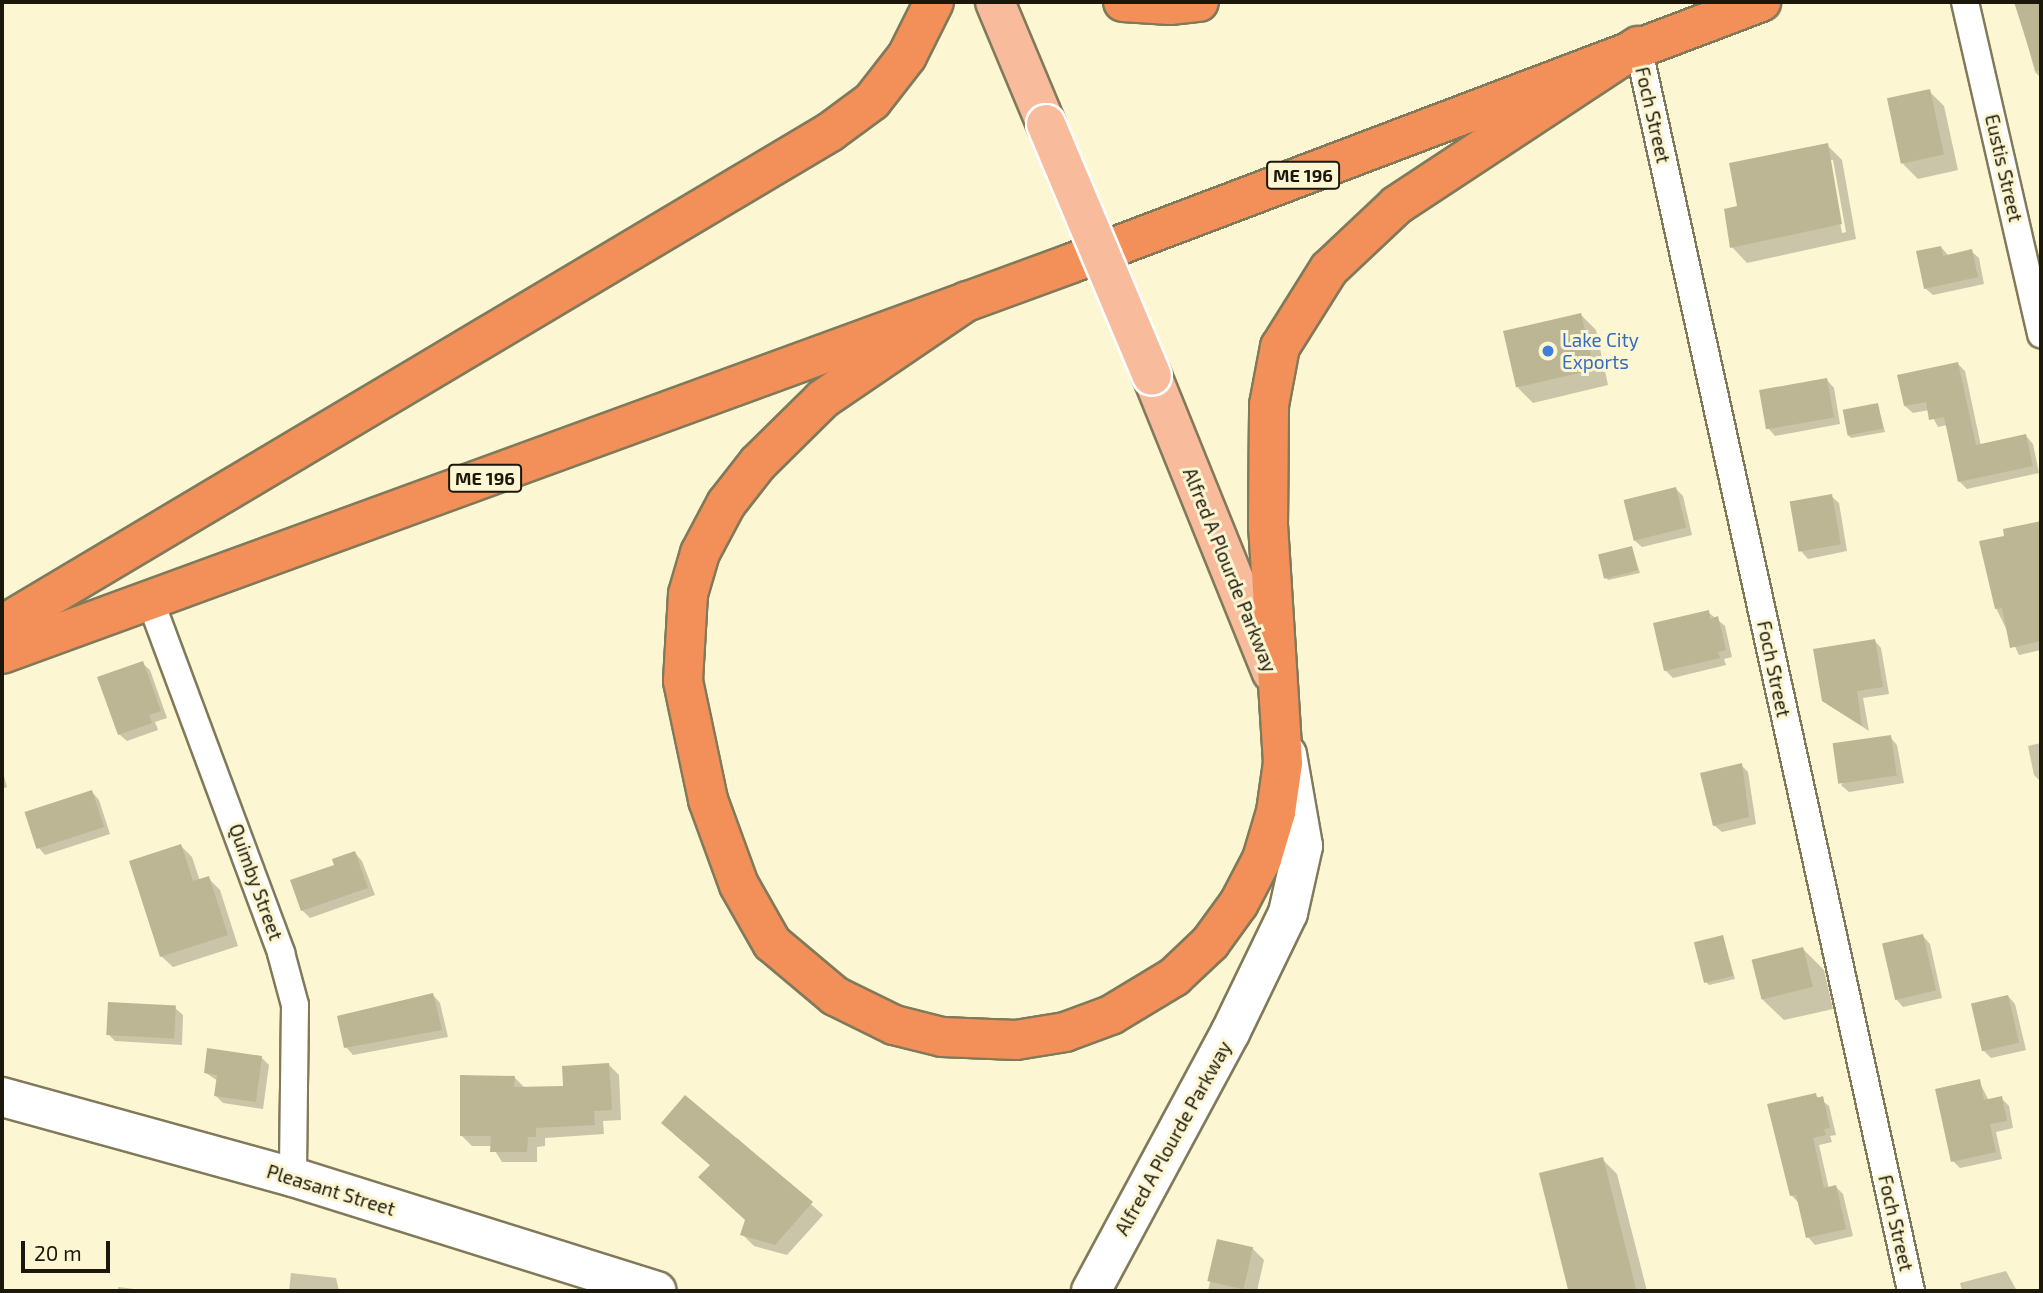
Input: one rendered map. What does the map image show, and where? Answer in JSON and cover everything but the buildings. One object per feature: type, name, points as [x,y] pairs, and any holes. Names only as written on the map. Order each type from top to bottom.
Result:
[{"type":"highway","points":[[2,625],[830,132],[872,101],[906,56],[934,2]]},
{"type":"highway","points":[[1123,2],[1170,5],[1199,2]]},
{"type":"highway","name":"ME 196","points":[[2,654],[967,301],[1638,46],[1761,2]]},
{"type":"highway","points":[[967,301],[823,399],[758,463],[726,504],[700,553],[688,594],[685,693],[708,800],[739,886],[772,943],[835,996],[863,1012],[942,1037],[1016,1040],[1065,1032],[1111,1015],[1174,977],[1210,943],[1239,903],[1262,859],[1276,812],[1283,763],[1268,527],[1269,405],[1280,347],[1329,270],[1397,205],[1638,46]]},
{"type":"main road","name":"Alfred A Plourde Parkway","points":[[995,2],[1263,642],[1281,716],[1303,846],[1288,913],[1230,1033],[1091,1291]]},
{"type":"main road","name":"Pleasant Street","points":[[2,1097],[293,1177],[657,1291]]},
{"type":"street","name":"Eustis Street","points":[[1965,2],[2041,334]]},
{"type":"street","name":"Foch Street","points":[[1638,46],[1911,1291]]},
{"type":"street","name":"Quimby Street","points":[[150,600],[281,953],[295,1005],[293,1177]]},
{"type":"place","name":"Lake City Exports","points":[[1548,351]]}]
